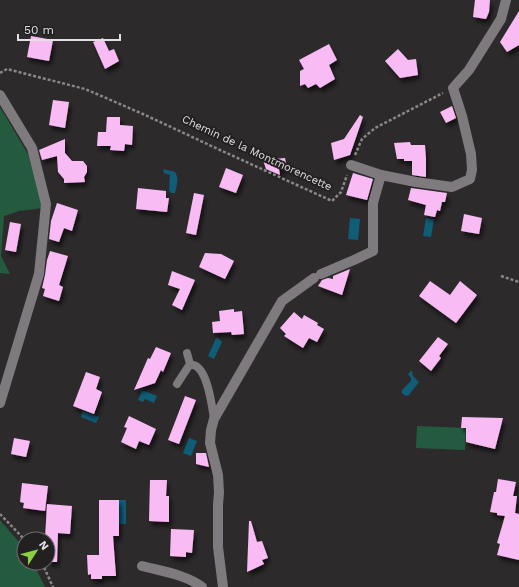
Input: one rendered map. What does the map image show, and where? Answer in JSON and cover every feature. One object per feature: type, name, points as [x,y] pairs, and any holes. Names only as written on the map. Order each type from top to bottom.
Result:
[{"type":"street","points":[[351,165],[382,175],[452,187],[470,179],[472,170],[471,154],[462,116],[453,88],[469,70],[502,20],[506,0]]},
{"type":"street","points":[[0,95],[32,148],[46,204],[39,274],[0,403]]},
{"type":"street","points":[[223,587],[218,548],[218,476],[210,443],[214,419],[282,301],[317,276],[373,251],[373,204],[382,175]]},
{"type":"street","points":[[142,566],[186,578],[202,587]]},
{"type":"lane","points":[[177,384],[190,364],[187,353]]},
{"type":"lane","points":[[190,364],[197,367],[205,378],[214,419]]},
{"type":"path","name":"Chemin de la Montmorencette","points":[[0,72],[7,69],[85,89],[332,201],[341,192],[362,138],[375,128],[453,88]]},
{"type":"path","points":[[501,276],[519,282]]},
{"type":"path","points":[[0,514],[16,531]]},
{"type":"path","points":[[46,571],[54,587]]},
{"type":"green space","points":[[0,107],[28,154],[43,208],[19,211],[4,216],[1,256],[10,274],[0,273]]},
{"type":"green space","points":[[417,426],[466,428],[465,450],[416,448]]},
{"type":"green space","points":[[0,520],[16,539],[16,571],[37,571],[45,587],[0,587]]},
{"type":"water","points":[[163,169],[175,172],[176,174],[177,182],[175,193],[171,193],[169,190],[170,175],[164,173]]},
{"type":"water","points":[[350,218],[360,219],[358,240],[348,239]]},
{"type":"water","points":[[426,218],[434,219],[431,237],[423,236]]},
{"type":"water","points":[[216,338],[222,342],[214,359],[208,356]]},
{"type":"water","points":[[411,371],[413,376],[419,382],[407,396],[402,393],[402,390],[411,381],[408,374]]},
{"type":"water","points":[[142,390],[157,396],[154,403],[145,399],[143,402],[138,400]]},
{"type":"water","points":[[83,411],[99,417],[96,423],[81,417]]},
{"type":"water","points":[[189,438],[197,441],[191,456],[183,453]]},
{"type":"water","points":[[119,500],[126,500],[126,524],[119,524]]},
{"type":"building","points":[[475,0],[490,0],[489,12],[486,19],[473,17]]},
{"type":"building","points":[[519,11],[519,45],[507,52],[500,42]]},
{"type":"building","points":[[31,36],[53,40],[49,61],[27,57]]},
{"type":"building","points":[[103,38],[109,51],[114,49],[119,61],[105,69],[93,42]]},
{"type":"building","points":[[329,44],[337,60],[329,65],[335,79],[320,88],[316,84],[308,88],[305,84],[300,86],[300,71],[304,69],[299,60]]},
{"type":"building","points":[[398,49],[408,60],[416,59],[418,75],[400,78],[385,61]]},
{"type":"building","points":[[53,100],[69,102],[65,128],[49,125]]},
{"type":"building","points":[[452,106],[456,118],[446,123],[440,112]]},
{"type":"building","points":[[360,115],[363,117],[350,155],[334,160],[331,143],[344,139]]},
{"type":"building","points":[[107,117],[120,117],[120,125],[133,126],[132,145],[125,144],[124,151],[110,150],[111,146],[97,146],[98,132],[106,132]]},
{"type":"building","points":[[65,139],[65,153],[72,161],[83,161],[87,166],[87,172],[84,177],[85,182],[64,183],[64,179],[58,172],[57,156],[42,160],[39,150]]},
{"type":"building","points":[[410,142],[411,145],[425,145],[426,177],[412,175],[412,161],[397,159],[394,143]]},
{"type":"building","points":[[285,158],[287,168],[279,169],[280,175],[266,169],[263,160]]},
{"type":"building","points":[[226,168],[243,175],[236,193],[219,187]]},
{"type":"building","points":[[353,173],[373,179],[367,200],[346,195]]},
{"type":"building","points":[[138,188],[166,191],[166,198],[169,198],[167,212],[136,209]]},
{"type":"building","points":[[411,188],[447,193],[445,202],[442,202],[440,211],[437,210],[435,217],[424,215],[426,205],[408,200]]},
{"type":"building","points":[[194,193],[204,195],[196,235],[186,233]]},
{"type":"building","points":[[57,203],[78,210],[72,231],[64,228],[59,242],[49,239],[51,221]]},
{"type":"building","points":[[464,214],[482,218],[479,234],[461,231]]},
{"type":"building","points":[[10,222],[21,224],[16,252],[5,250]]},
{"type":"building","points":[[50,251],[68,256],[59,285],[63,287],[59,301],[43,296],[45,289],[42,288]]},
{"type":"building","points":[[205,253],[221,254],[234,261],[225,279],[199,267]]},
{"type":"building","points":[[350,269],[342,295],[318,286],[322,280],[328,278],[333,279],[333,276]]},
{"type":"building","points":[[172,271],[195,280],[182,310],[172,305],[180,289],[168,285]]},
{"type":"building","points":[[430,281],[450,295],[460,281],[477,295],[456,323],[419,296]]},
{"type":"building","points":[[234,309],[234,312],[242,311],[244,334],[232,335],[231,332],[213,333],[212,322],[220,321],[219,311]]},
{"type":"building","points":[[294,312],[302,319],[304,315],[318,323],[317,325],[324,329],[317,342],[309,338],[303,348],[284,336],[286,334],[280,328]]},
{"type":"building","points":[[438,337],[448,344],[439,356],[441,358],[431,371],[419,361]]},
{"type":"building","points":[[156,347],[171,353],[163,372],[161,370],[155,383],[134,390],[148,358],[150,359]]},
{"type":"building","points":[[86,372],[100,377],[96,389],[102,392],[94,414],[73,406]]},
{"type":"building","points":[[185,396],[196,400],[179,444],[168,440]]},
{"type":"building","points":[[129,416],[156,429],[149,445],[139,441],[136,449],[121,442],[127,428],[124,427]]},
{"type":"building","points":[[462,417],[503,418],[495,449],[466,442],[466,428],[461,428]]},
{"type":"building","points":[[14,438],[30,441],[26,457],[11,454]]},
{"type":"building","points":[[196,453],[206,453],[209,467],[196,464]]},
{"type":"building","points":[[498,479],[516,482],[513,496],[517,496],[515,513],[519,514],[519,560],[497,555],[500,544],[497,543],[505,516],[490,512]]},
{"type":"building","points":[[150,480],[167,480],[166,496],[169,496],[169,522],[149,521]]},
{"type":"building","points":[[22,483],[48,486],[45,511],[23,508],[24,503],[20,502]]},
{"type":"building","points":[[99,500],[119,500],[119,536],[113,536],[116,576],[102,576],[102,579],[91,579],[91,574],[88,575],[87,555],[99,555]]},
{"type":"building","points":[[47,504],[72,506],[70,534],[58,533],[57,562],[56,531],[45,531]]},
{"type":"building","points":[[249,521],[251,521],[257,542],[262,541],[268,558],[262,560],[264,564],[247,572]]},
{"type":"building","points":[[171,529],[194,530],[192,553],[186,552],[186,557],[170,556]]}]
